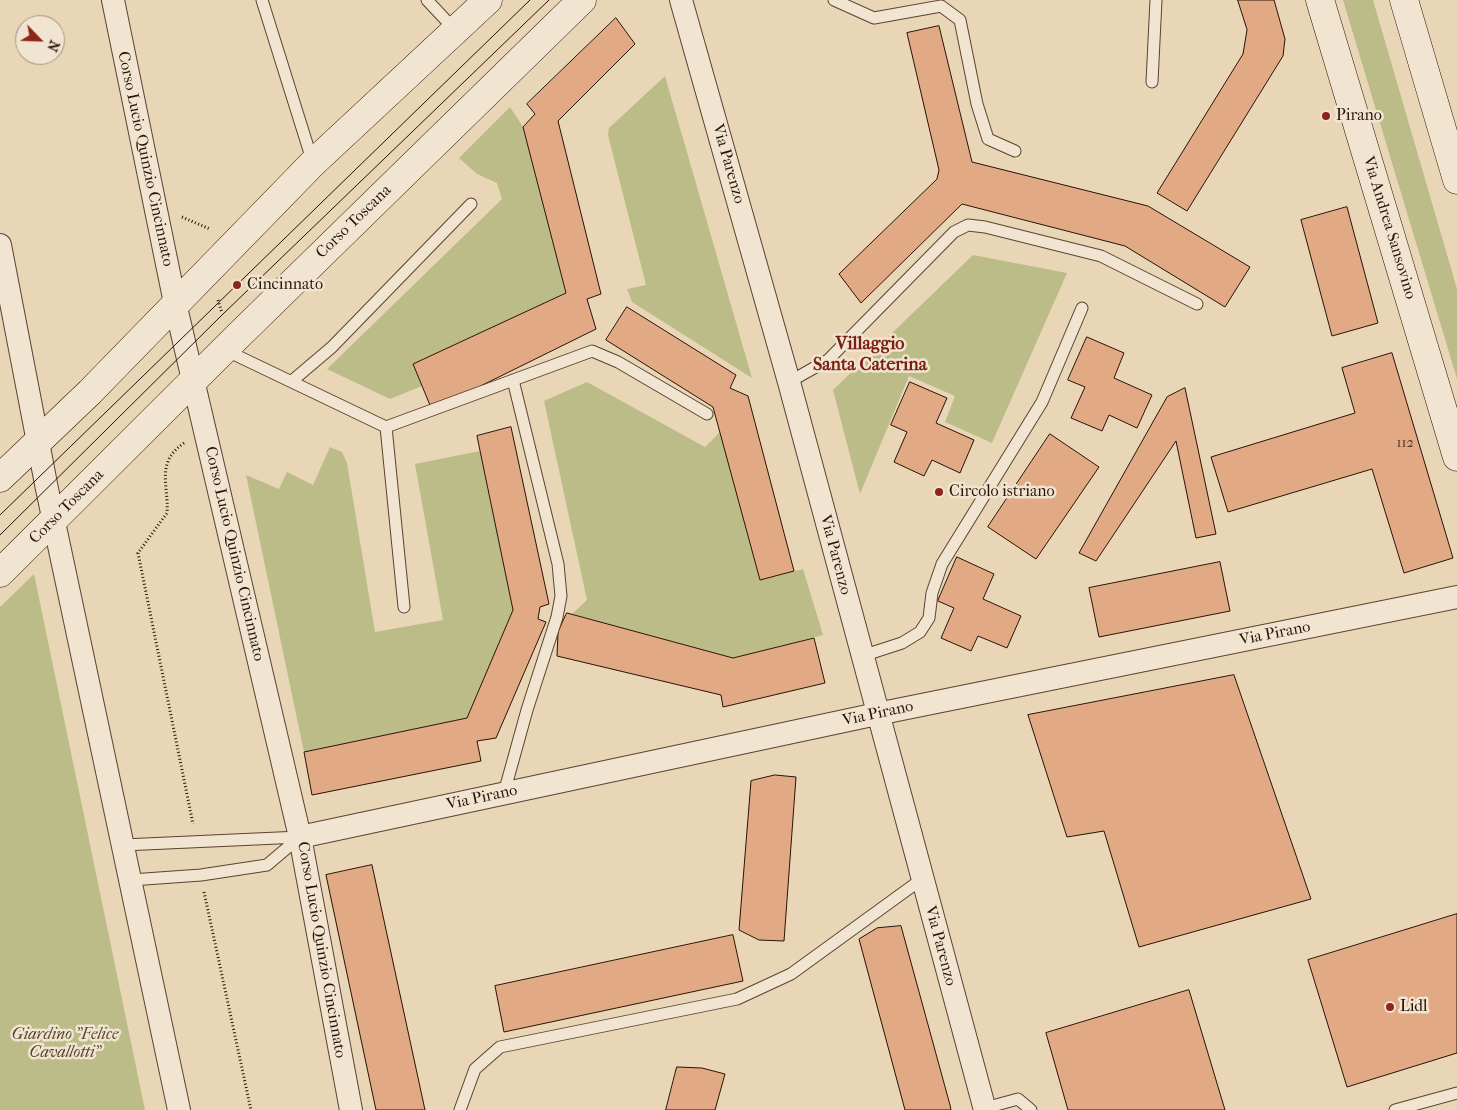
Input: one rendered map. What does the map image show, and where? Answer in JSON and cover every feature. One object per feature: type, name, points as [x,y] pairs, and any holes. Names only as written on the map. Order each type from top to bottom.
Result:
[{"type":"street","name":"Corso Lucio Quinzio Cincinnato","points":[[113,0],[175,303],[300,837],[351,1110]]},
{"type":"street","points":[[0,478],[90,392],[313,163],[456,32],[488,0]]},
{"type":"street","name":"Corso Toscana","points":[[0,573],[582,0]]},
{"type":"street","name":"Via Parenzo","points":[[682,0],[789,382],[985,1109]]},
{"type":"street","name":"Via Andrea Sansovino","points":[[1320,0],[1457,457]]},
{"type":"street","points":[[1404,0],[1457,180]]},
{"type":"street","points":[[0,245],[54,520],[180,1110]]},
{"type":"street","name":"Via Pirano","points":[[300,837],[878,714],[1457,598]]},
{"type":"lane","points":[[262,0],[313,163]]},
{"type":"lane","points":[[427,0],[456,32]]},
{"type":"lane","points":[[834,0],[874,18],[942,3],[960,20],[977,104],[988,139],[1015,151]]},
{"type":"lane","points":[[1152,82],[1156,0]]},
{"type":"lane","points":[[292,381],[332,347],[471,204]]},
{"type":"lane","points":[[789,382],[828,360],[954,232],[968,225],[984,227],[1102,256],[1197,304]]},
{"type":"lane","points":[[862,656],[902,643],[920,632],[929,618],[932,593],[942,564],[1042,402],[1082,308]]},
{"type":"lane","points":[[225,350],[386,427],[592,351],[618,362],[707,414]]},
{"type":"lane","points":[[504,793],[527,710],[557,617],[561,596],[558,564],[513,380]]},
{"type":"lane","points":[[386,427],[404,607]]},
{"type":"lane","points":[[123,844],[300,837]]},
{"type":"lane","points":[[130,880],[201,875],[266,865],[300,837]]},
{"type":"lane","points":[[460,1110],[475,1069],[500,1048],[737,998],[791,974],[922,879]]},
{"type":"lane","points":[[1395,1110],[1457,1093]]},
{"type":"lane","points":[[985,1109],[1018,1099],[1031,1110]]},
{"type":"path","points":[[195,840],[138,553],[167,514],[164,471],[177,448],[205,429]]},
{"type":"path","points":[[201,875],[251,1110]]},
{"type":"green space","points":[[1343,0],[1373,0],[1457,289],[1457,379]]},
{"type":"green space","points":[[665,76],[752,378],[632,302],[627,289],[646,285],[608,135],[609,128]]},
{"type":"green space","points":[[510,107],[523,127],[566,293],[413,364],[422,386],[390,399],[327,369],[502,199],[497,183],[477,174],[459,158]]},
{"type":"green space","points":[[973,255],[1067,273],[992,443],[945,422],[955,396],[909,376],[860,494],[833,390]]},
{"type":"green space","points":[[587,382],[705,447],[720,432],[760,580],[803,569],[823,635],[733,658],[572,614],[587,600],[544,401]]},
{"type":"green space","points":[[330,447],[342,452],[347,463],[375,632],[443,620],[415,464],[480,451],[513,610],[467,718],[304,752],[246,475],[279,489],[287,472],[313,485]]},
{"type":"green space","name":"Giardino \"Felice Cavallotti\"","points":[[34,574],[145,1110],[0,1110],[0,607]]},
{"type":"building","points":[[1238,0],[1274,0],[1285,39],[1283,56],[1187,211],[1157,193],[1243,54],[1247,30]]},
{"type":"building","points":[[616,18],[635,44],[558,121],[601,294],[587,299],[596,329],[432,410],[413,364],[566,293],[523,127],[535,114],[527,104]]},
{"type":"building","points":[[939,26],[972,162],[1148,206],[1250,267],[1225,307],[1125,246],[962,204],[861,303],[839,274],[937,179],[939,170],[907,33]]},
{"type":"building","points":[[1347,207],[1378,323],[1332,336],[1301,220]]},
{"type":"building","points":[[627,307],[736,375],[730,388],[748,396],[794,571],[760,580],[713,407],[606,340]]},
{"type":"building","points":[[1087,337],[1124,353],[1114,378],[1152,395],[1137,428],[1109,415],[1102,431],[1071,418],[1085,387],[1068,380]]},
{"type":"building","points":[[1392,353],[1453,558],[1404,573],[1372,469],[1228,512],[1211,457],[1355,413],[1342,368]]},
{"type":"building","points":[[910,382],[947,398],[936,423],[974,440],[960,473],[932,460],[924,476],[894,462],[907,432],[891,425]]},
{"type":"building","points":[[1185,388],[1216,534],[1196,538],[1176,441],[1096,561],[1079,553],[1167,397]]},
{"type":"building","points":[[511,427],[549,604],[540,607],[538,619],[546,622],[496,738],[477,741],[481,761],[312,795],[304,752],[467,718],[513,610],[477,436]]},
{"type":"building","points":[[1050,434],[1099,467],[1036,559],[988,527]]},
{"type":"building","points":[[957,557],[994,574],[983,599],[1021,616],[1007,648],[978,636],[971,651],[941,638],[954,608],[938,601]]},
{"type":"building","points":[[1220,562],[1230,611],[1099,637],[1089,588]]},
{"type":"building","points":[[567,613],[733,658],[814,638],[825,683],[723,707],[721,695],[557,656],[558,632]]},
{"type":"building","points":[[1234,675],[1311,899],[1139,947],[1104,831],[1067,837],[1028,715]]},
{"type":"building","points":[[775,775],[796,777],[784,941],[759,940],[739,930],[751,781]]},
{"type":"building","points":[[372,865],[425,1110],[376,1110],[326,875]]},
{"type":"building","name":"Lidl","points":[[1457,914],[1457,1053],[1347,1087],[1308,960]]},
{"type":"building","points":[[901,926],[951,1110],[905,1110],[859,939],[877,928]]},
{"type":"building","points":[[733,935],[743,981],[504,1032],[495,986]]},
{"type":"building","points":[[1189,990],[1225,1110],[1068,1110],[1046,1033]]},
{"type":"building","points":[[677,1067],[702,1068],[725,1074],[715,1110],[666,1110]]},
{"type":"tram line","points":[[0,515],[530,0]]},
{"type":"tram line","points":[[0,535],[222,315],[549,0]]},
{"type":"place","name":"Pirano","points":[[1326,116]]},
{"type":"place","name":"Cincinnato","points":[[237,285]]},
{"type":"place","name":"Circolo istriano","points":[[939,492]]},
{"type":"place","name":"Lidl","points":[[1390,1007]]},
{"type":"district","name":"Villaggio Santa Caterina","points":[[870,355]]}]
